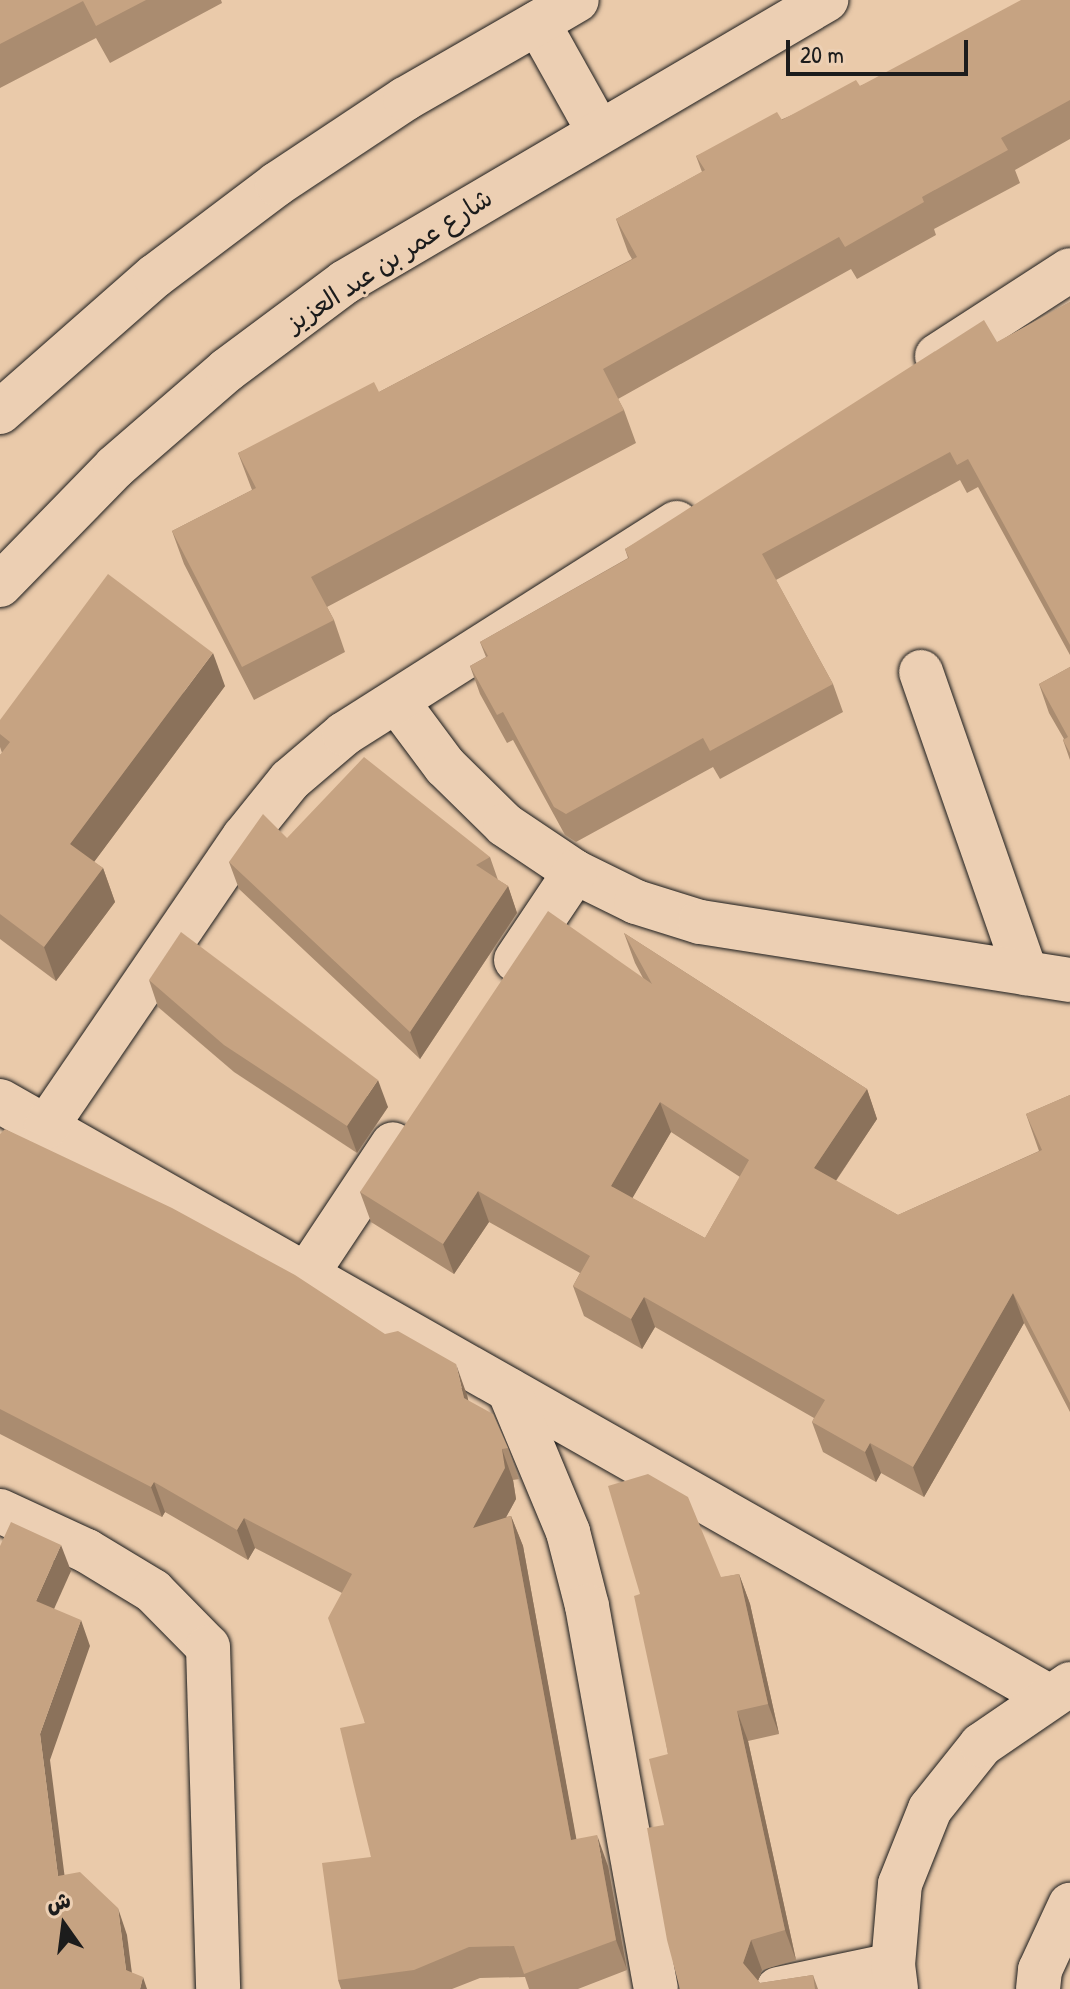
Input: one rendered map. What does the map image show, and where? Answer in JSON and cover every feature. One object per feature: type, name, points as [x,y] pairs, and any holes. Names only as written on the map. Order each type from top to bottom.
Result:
[{"type":"street","points":[[0,412],[155,276],[277,184],[405,99],[577,0]]},
{"type":"street","name":"شارع عمر بن عبد العزيز","points":[[0,585],[115,467],[238,361],[345,282],[826,0]]},
{"type":"street","points":[[538,23],[599,132]]},
{"type":"street","points":[[900,380],[1070,270]]},
{"type":"street","points":[[46,1127],[244,837],[290,780],[344,734],[398,703],[716,498]]},
{"type":"street","points":[[921,672],[1026,973]]},
{"type":"street","points":[[398,703],[445,766],[505,825],[575,872],[636,902],[700,922],[1070,980]]},
{"type":"street","points":[[497,989],[575,872]]},
{"type":"street","points":[[0,1101],[509,1390],[1060,1690],[981,1745],[930,1809],[900,1884],[894,1977],[778,1989]]},
{"type":"street","points":[[306,1275],[419,1106]]},
{"type":"street","points":[[509,1390],[568,1532],[587,1606],[656,1989]]},
{"type":"street","points":[[0,1511],[87,1551],[153,1591],[208,1647],[218,1989]]},
{"type":"street","points":[[1038,1989],[1040,1970],[1070,1905]]},
{"type":"building","points":[[0,0],[146,0],[96,26],[83,1],[0,44]]},
{"type":"building","points":[[1021,0],[1070,0],[1070,100],[1001,138],[1008,150],[922,197],[924,202],[845,247],[839,237],[603,369],[624,410],[311,577],[334,620],[242,667],[172,531],[256,488],[238,453],[374,382],[379,392],[637,257],[616,219],[705,170],[696,156],[777,112],[782,120],[856,80],[860,86]]},
{"type":"building","points":[[1070,302],[1070,645],[968,459],[957,465],[950,452],[762,554],[833,684],[710,751],[703,738],[566,814],[554,807],[503,712],[497,715],[470,666],[488,656],[480,642],[629,558],[625,549],[984,320],[997,342]]},
{"type":"building","points":[[108,574],[213,653],[70,844],[103,868],[44,947],[0,914],[0,755],[10,742],[0,734],[0,720]]},
{"type":"building","points":[[1070,667],[1070,753],[1063,740],[1068,737],[1039,684]]},
{"type":"building","points":[[364,757],[490,857],[476,865],[508,886],[410,1032],[229,862],[263,814],[287,838]]},
{"type":"building","points":[[548,911],[652,984],[624,933],[867,1089],[814,1168],[898,1215],[1042,1150],[1026,1114],[1070,1095],[1070,1403],[1013,1293],[913,1467],[870,1443],[865,1452],[812,1422],[825,1400],[644,1297],[631,1319],[573,1286],[590,1256],[478,1191],[443,1244],[360,1192]],"holes":[[[660,1102],[749,1160],[705,1238],[611,1186]]]},
{"type":"building","points":[[181,932],[378,1080],[347,1126],[224,1045],[149,980]]},
{"type":"building","points":[[5,1129],[172,1208],[295,1275],[385,1334],[398,1331],[456,1364],[464,1398],[493,1414],[508,1448],[502,1449],[505,1468],[473,1528],[511,1516],[571,1840],[597,1835],[616,1940],[524,1974],[514,1946],[469,1947],[414,1970],[338,1980],[322,1863],[371,1857],[340,1728],[365,1723],[328,1618],[352,1574],[244,1518],[237,1530],[154,1482],[151,1487],[0,1409],[0,1134]]},
{"type":"building","points":[[648,1474],[688,1497],[721,1577],[739,1574],[768,1704],[737,1711],[785,1930],[751,1940],[743,1963],[760,1983],[813,1975],[815,1989],[680,1989],[667,1940],[647,1828],[664,1825],[649,1759],[668,1754],[634,1596],[640,1594],[608,1486]]},
{"type":"building","points":[[11,1522],[61,1545],[36,1601],[81,1620],[40,1734],[58,1876],[80,1872],[118,1908],[126,1970],[143,1977],[140,1989],[0,1989],[0,1546]]}]
